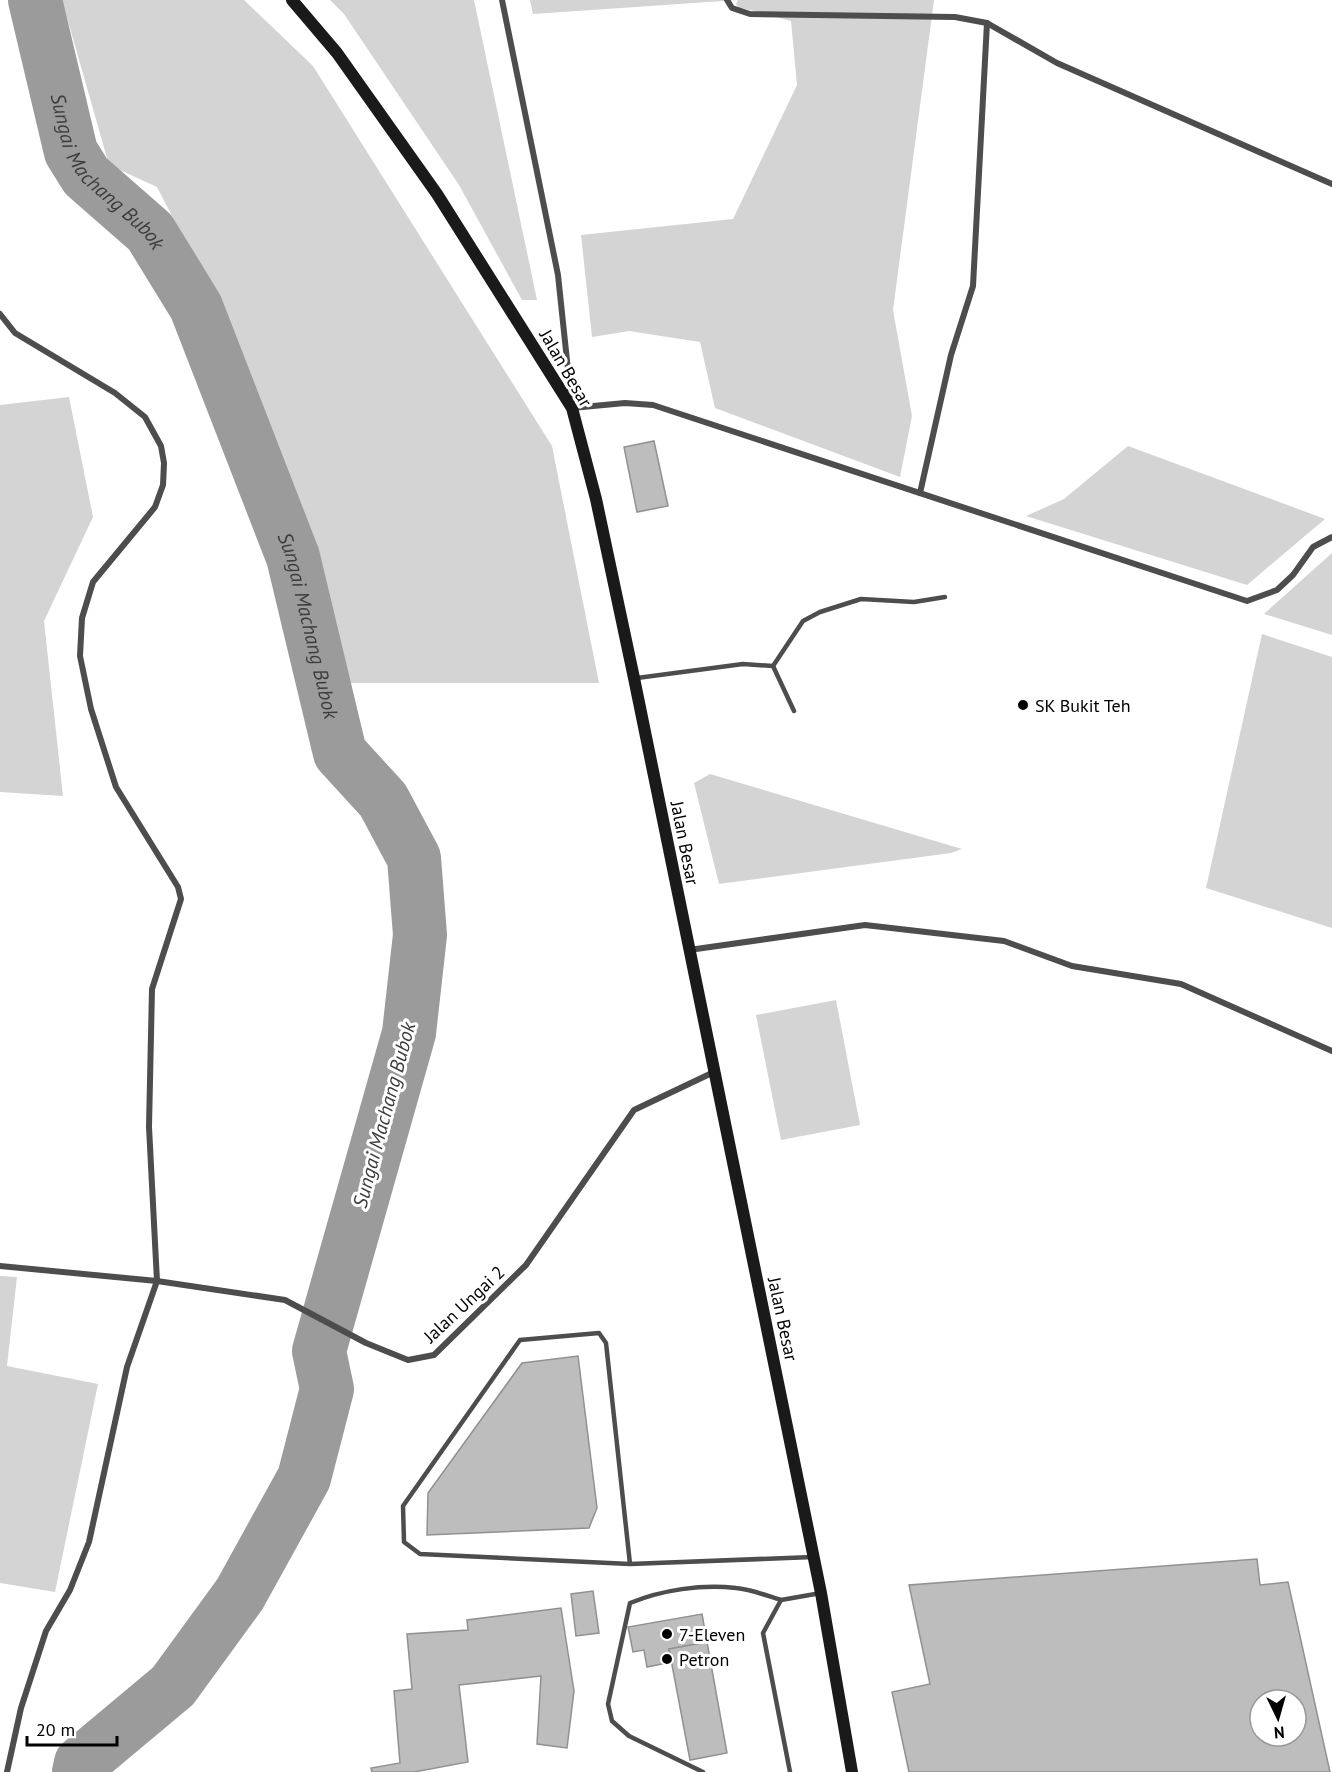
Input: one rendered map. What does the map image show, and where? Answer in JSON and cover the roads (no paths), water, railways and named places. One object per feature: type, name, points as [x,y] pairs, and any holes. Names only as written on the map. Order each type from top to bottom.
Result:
[{"type":"main road","name":"Jalan Besar","points":[[292,0],[337,52],[436,195],[572,408],[596,499],[634,678],[821,1593],[852,1772]]},
{"type":"street","points":[[502,0],[558,275],[572,408],[625,403],[653,405],[1247,601],[1277,590],[1293,574],[1312,547],[1332,537]]},
{"type":"street","points":[[727,0],[732,8],[750,14],[955,17],[987,23],[1057,63],[1332,184]]},
{"type":"street","points":[[920,493],[951,355],[973,286],[987,23]]},
{"type":"street","points":[[0,314],[15,333],[115,393],[145,417],[160,446],[164,463],[164,485],[155,507],[93,582],[82,618],[80,656],[91,709],[116,787],[178,887],[181,899],[152,989],[149,1127],[157,1281],[127,1367],[89,1542],[70,1590],[46,1631],[21,1708],[7,1772]]},
{"type":"street","points":[[688,950],[865,925],[1004,941],[1072,966],[1181,984],[1332,1051]]},
{"type":"street","name":"Jalan Ungai 2","points":[[0,1266],[157,1281],[285,1300],[366,1343],[408,1360],[434,1355],[526,1265],[634,1110],[714,1072]]},
{"type":"lane","points":[[773,666],[803,621],[820,612],[861,599],[914,602],[945,597]]},
{"type":"lane","points":[[634,678],[743,664],[773,666]]},
{"type":"lane","points":[[773,666],[794,711]]},
{"type":"lane","points":[[630,1564],[606,1343],[599,1333],[520,1340],[403,1506],[404,1542],[420,1554],[630,1564],[813,1557]]},
{"type":"lane","points":[[704,1772],[629,1736],[612,1721],[608,1704],[630,1603],[653,1593],[681,1589],[737,1588],[782,1600],[821,1593]]},
{"type":"lane","points":[[782,1600],[763,1633],[790,1772]]},
{"type":"waterway","name":"Sungai Machang Bubok","points":[[35,0],[71,152],[86,176],[150,232],[196,307],[293,557],[340,753],[383,800],[414,858],[420,935],[409,1033],[319,1351],[327,1389],[304,1478],[240,1594],[173,1686],[81,1763],[79,1772]]},
{"type":"place","name":"SK Bukit Teh","points":[[1023,705]]},
{"type":"place","name":"7-Eleven","points":[[667,1634]]},
{"type":"place","name":"Petron","points":[[667,1659]]}]
